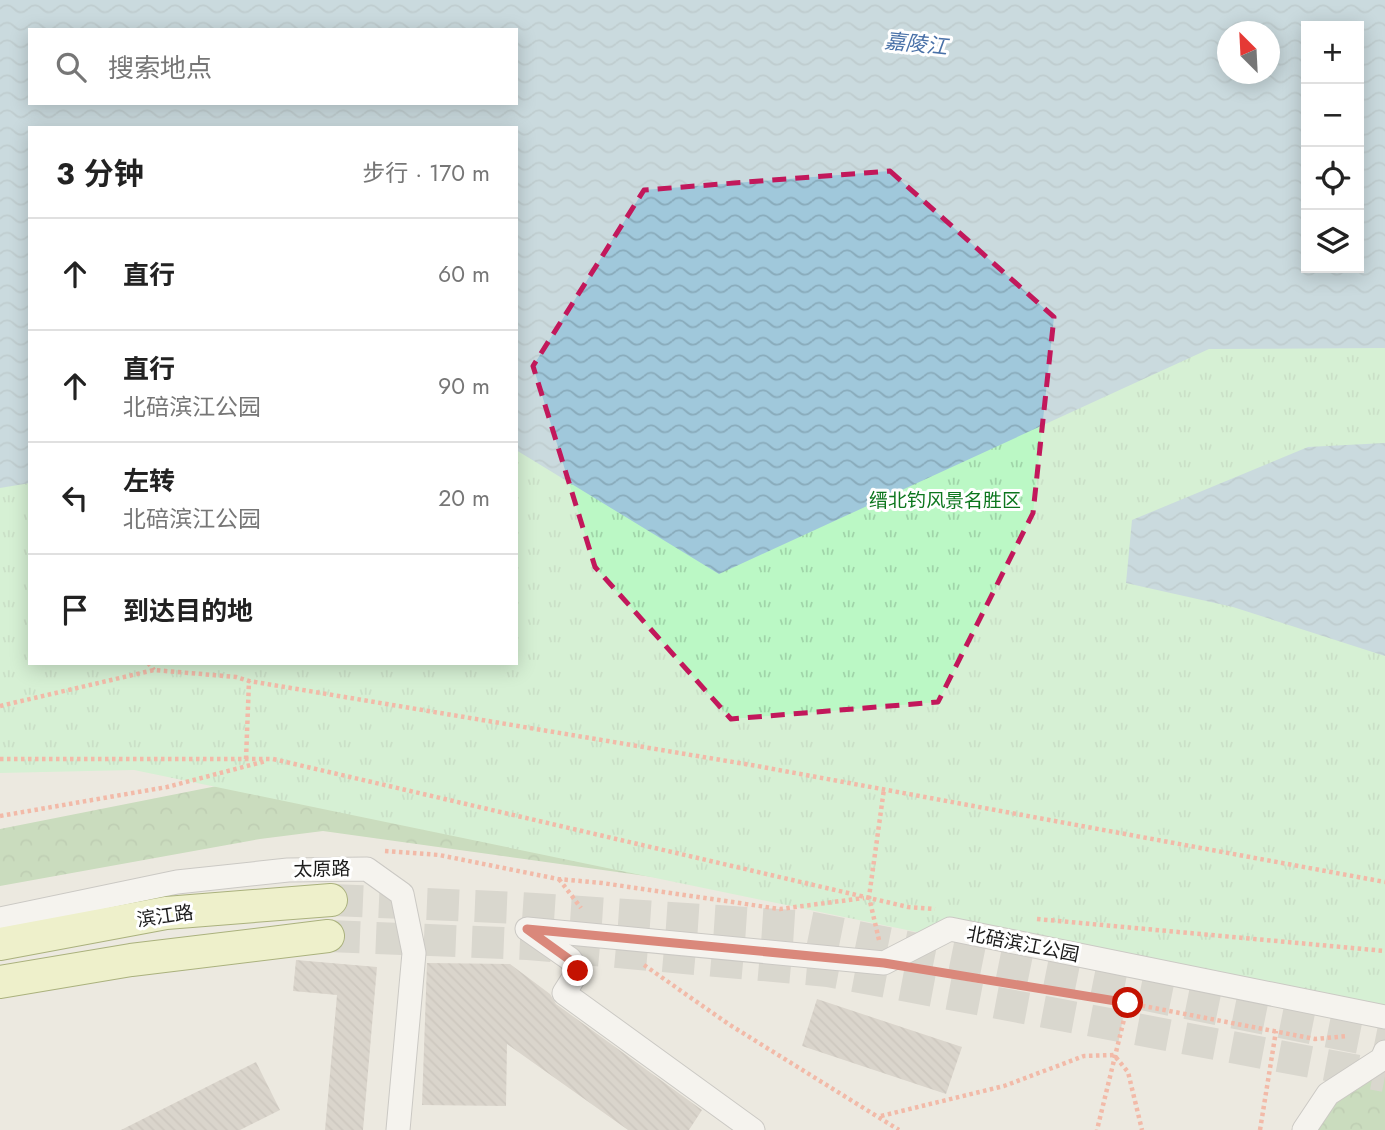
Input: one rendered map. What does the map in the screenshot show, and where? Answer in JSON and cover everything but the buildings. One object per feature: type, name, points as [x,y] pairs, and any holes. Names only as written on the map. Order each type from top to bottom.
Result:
[{"type":"main road","name":"滨江路","points":[[0,944],[166,914],[331,900]]},
{"type":"main road","name":"滨江路","points":[[0,982],[131,960],[328,936]]},
{"type":"street","name":"太原路","points":[[0,919],[177,882],[289,870],[367,869],[402,894],[414,953],[398,1130]]},
{"type":"street","points":[[753,1130],[564,993],[578,971],[570,960],[527,929],[884,963]]},
{"type":"street","name":"北碚滨江公园","points":[[884,963],[950,929],[1385,1017]]},
{"type":"street","points":[[1304,1130],[1328,1094],[1382,1059],[1385,1052]]},
{"type":"path","points":[[150,665],[154,670]]},
{"type":"path","points":[[0,706],[154,670],[236,677],[884,789],[1385,882]]},
{"type":"path","points":[[246,759],[249,681]]},
{"type":"path","points":[[0,759],[274,759],[908,907],[949,911]]},
{"type":"path","points":[[0,816],[167,787],[274,759]]},
{"type":"path","points":[[884,789],[869,897],[884,963],[1128,1003],[1315,1039],[1350,1036]]},
{"type":"path","points":[[382,851],[439,855],[558,878],[779,909],[869,897]]},
{"type":"path","points":[[558,878],[602,936],[730,1025],[899,1130]]},
{"type":"path","points":[[1030,918],[1385,951]]},
{"type":"path","points":[[1097,1130],[1128,1003]]},
{"type":"path","points":[[1260,1130],[1276,1031]]},
{"type":"path","points":[[880,1116],[1004,1086],[1084,1056],[1114,1055]]},
{"type":"path","points":[[1114,1055],[1128,1072],[1142,1130]]},
{"type":"highlighted area","points":[[890,171],[1054,317],[1033,513],[938,702],[731,719],[595,567],[533,366],[644,190]]},
{"type":"green space","name":"缙北钓风景名胜区","points":[[0,0],[1385,0],[1385,1029],[134,770],[0,773]]},
{"type":"green space","points":[[278,774],[767,893],[323,831],[260,839],[0,886],[0,829]]},
{"type":"green space","points":[[1385,1060],[1385,1130],[1304,1130]]},
{"type":"water","name":"嘉陵江","points":[[0,0],[1385,0],[1385,348],[1209,349],[719,574],[518,451],[518,126],[28,126],[28,483],[0,488]]},
{"type":"water","points":[[1385,443],[1385,656],[1233,607],[1126,583],[1132,520],[1308,447]]},
{"type":"tunnel","points":[[331,900],[521,908],[808,927],[1385,1043]]},
{"type":"tunnel","points":[[328,936],[528,944],[828,971],[1385,1076]]},
{"type":"route","points":[[578,971],[570,960],[527,929],[884,963],[1128,1003]]}]
